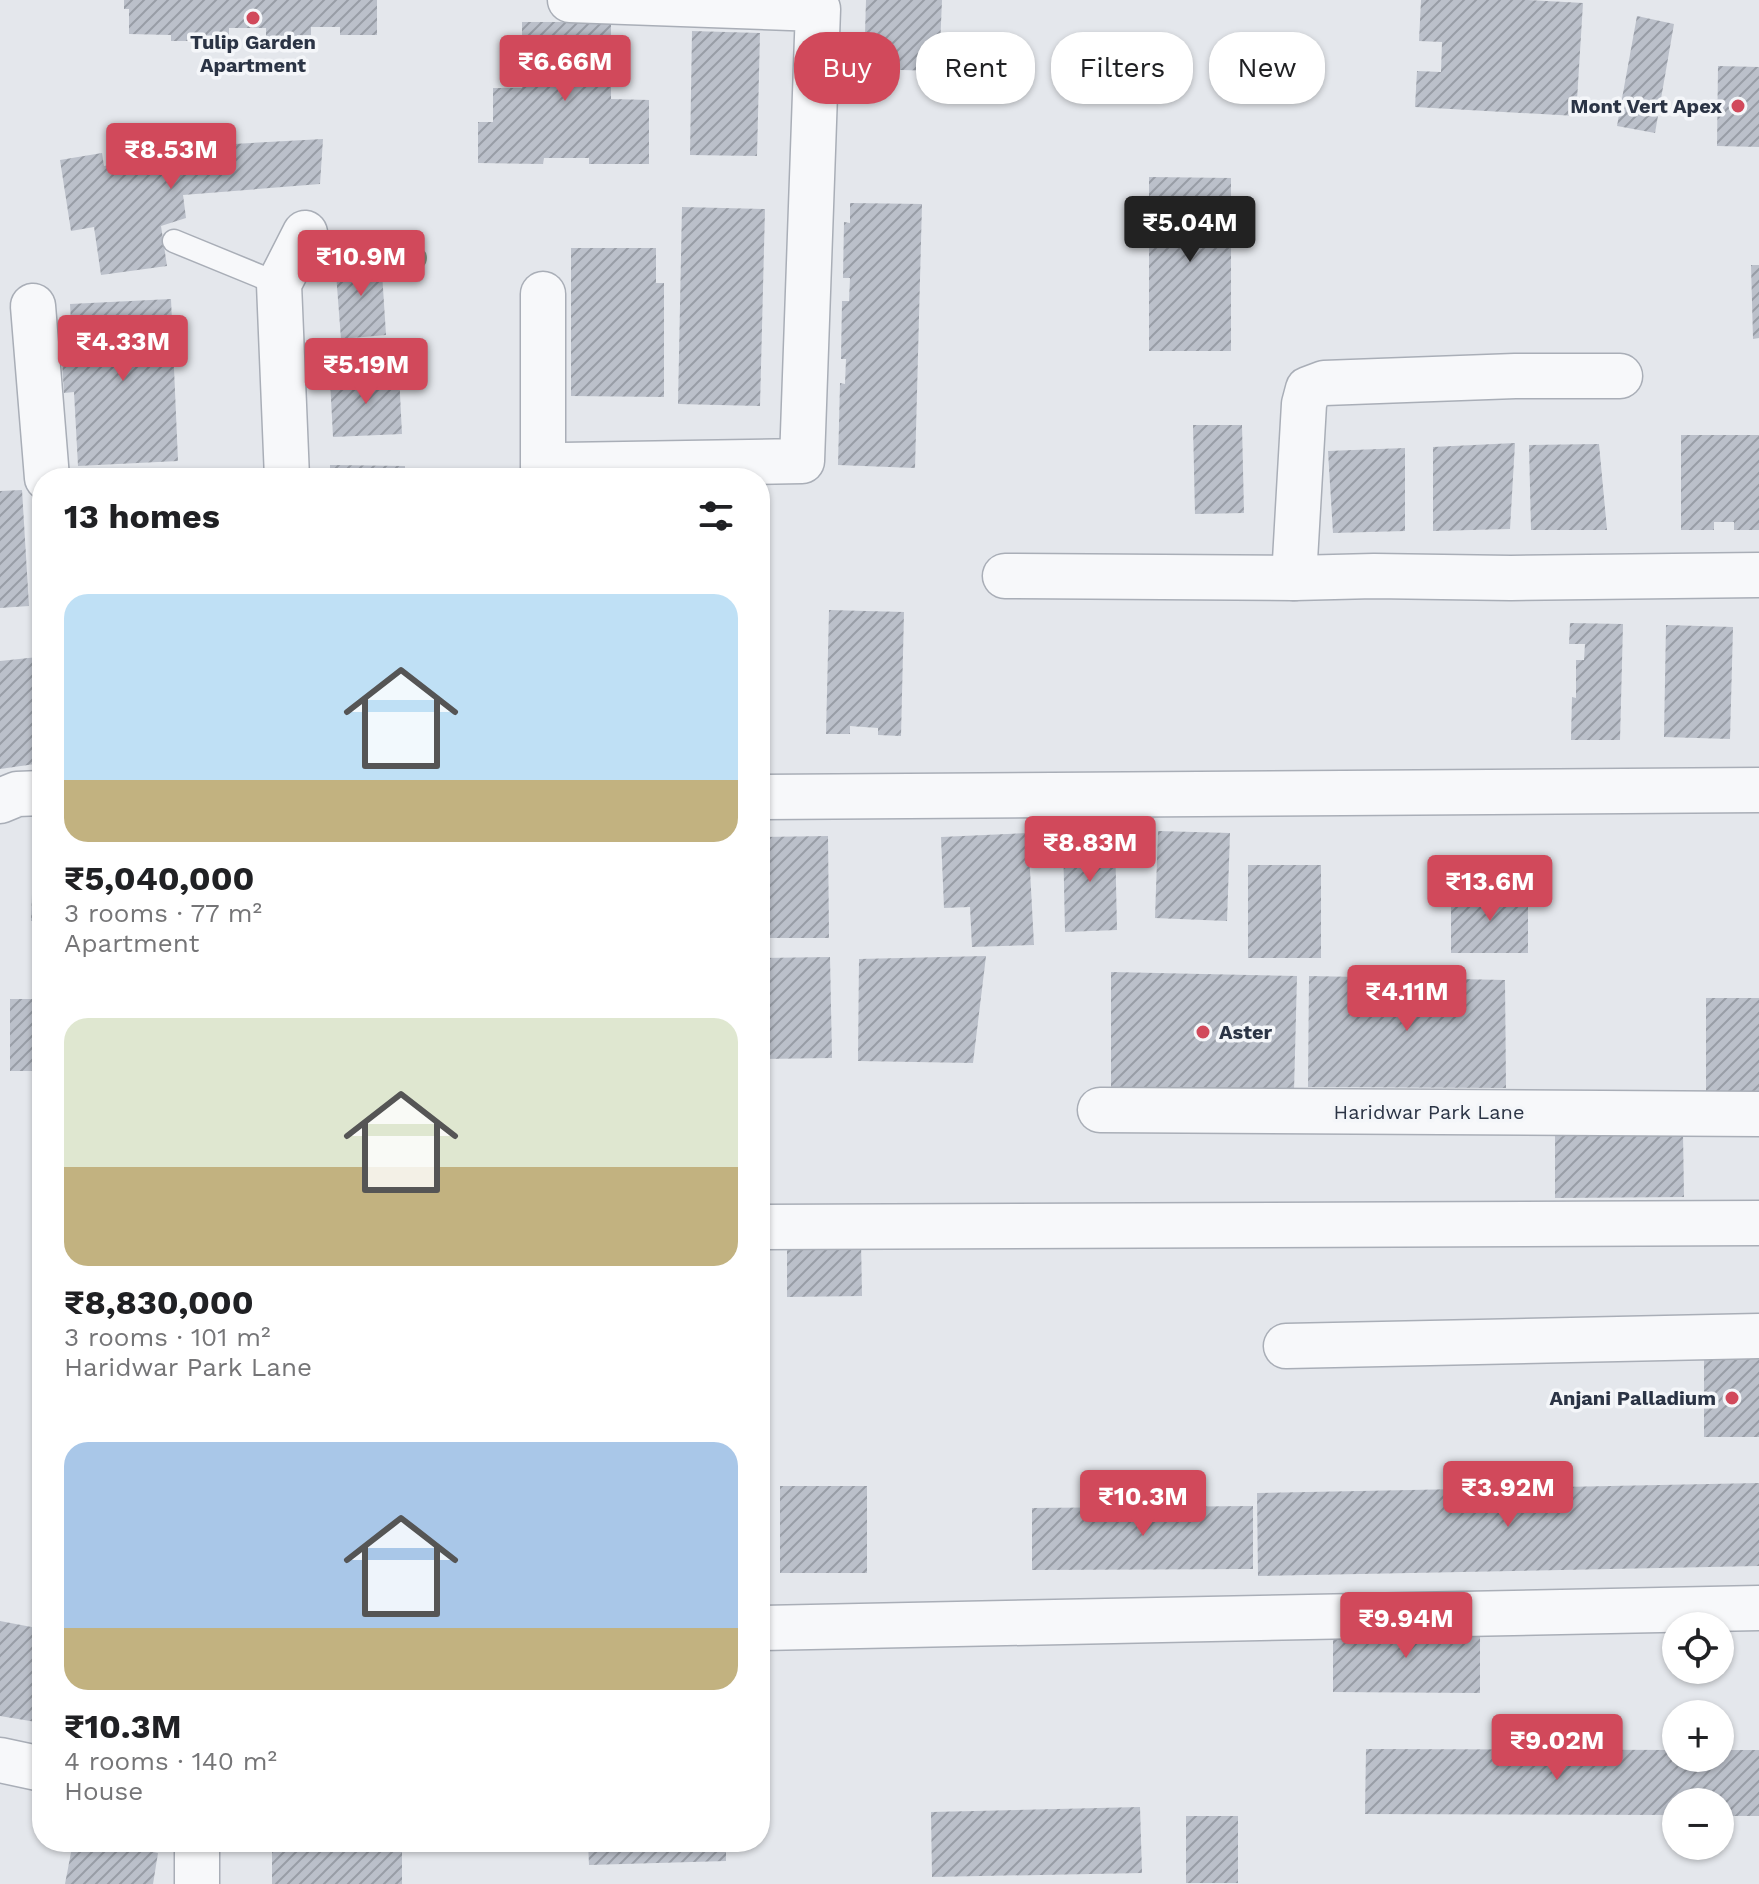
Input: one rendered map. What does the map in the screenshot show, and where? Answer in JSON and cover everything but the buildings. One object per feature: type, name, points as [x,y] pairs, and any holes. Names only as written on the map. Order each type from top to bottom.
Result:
[{"type":"street","points":[[557,468],[562,465],[802,461],[818,9],[570,0]]},
{"type":"street","points":[[287,468],[279,284],[305,233]]},
{"type":"street","points":[[542,468],[543,294]]},
{"type":"street","points":[[33,306],[46,468]]},
{"type":"street","points":[[1294,578],[1304,404],[1308,389],[1324,383],[1515,376],[1620,376]]},
{"type":"street","points":[[1005,576],[1511,578],[1759,575]]},
{"type":"street","points":[[770,797],[1759,790]]},
{"type":"street","points":[[0,801],[17,794],[32,793]]},
{"type":"street","name":"Haridwar Park Lane","points":[[1100,1110],[1759,1114]]},
{"type":"street","points":[[770,1227],[1759,1223]]},
{"type":"street","points":[[1286,1346],[1759,1336]]},
{"type":"street","points":[[770,1628],[1759,1608]]},
{"type":"street","points":[[0,1760],[32,1767]]},
{"type":"street","points":[[197,1852],[197,1884]]},
{"type":"lane","points":[[174,241],[279,284]]},
{"type":"place","name":"Tulip Garden Apartment","points":[[253,18]]},
{"type":"place","name":"Mont Vert Apex","points":[[1738,106]]},
{"type":"place","name":"Aster","points":[[1203,1032]]},
{"type":"place","name":"Anjani Palladium","points":[[1732,1398]]}]
